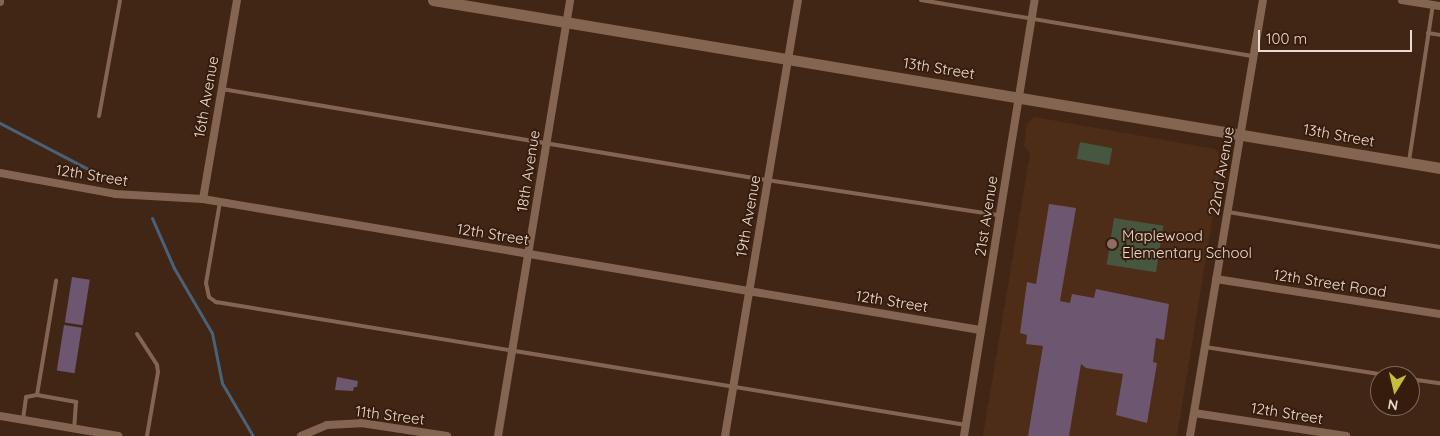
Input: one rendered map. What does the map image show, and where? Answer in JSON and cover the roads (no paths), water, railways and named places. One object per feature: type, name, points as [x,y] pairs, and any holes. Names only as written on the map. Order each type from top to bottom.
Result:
[{"type":"street","name":"16th Avenue","points":[[203,199],[237,0]]},
{"type":"street","name":"13th Street","points":[[433,0],[1440,168]]},
{"type":"street","name":"18th Avenue","points":[[498,436],[570,0]]},
{"type":"street","name":"19th Avenue","points":[[725,436],[798,0]]},
{"type":"street","name":"21st Avenue","points":[[964,436],[1036,0]]},
{"type":"street","name":"22nd Avenue","points":[[1190,436],[1263,0]]},
{"type":"street","points":[[1402,0],[1436,6]]},
{"type":"street","name":"12th Street","points":[[0,172],[115,194],[203,199],[980,330]]},
{"type":"street","name":"12th Street Road","points":[[1216,279],[1440,314]]},
{"type":"street","name":"12th Street","points":[[1194,413],[1346,436]]},
{"type":"street","points":[[0,416],[118,436]]},
{"type":"street","name":"11th Street","points":[[302,436],[327,425],[361,423],[447,436]]},
{"type":"lane","points":[[99,116],[120,0]]},
{"type":"lane","points":[[921,0],[1253,56]]},
{"type":"lane","points":[[1408,162],[1428,33],[1436,6]]},
{"type":"lane","points":[[1428,33],[1440,35]]},
{"type":"lane","points":[[222,89],[768,180],[1000,215]]},
{"type":"lane","points":[[220,202],[206,283],[209,297],[216,302],[733,388],[966,424]]},
{"type":"lane","points":[[1228,212],[1440,247]]},
{"type":"lane","points":[[37,395],[56,281]]},
{"type":"lane","points":[[137,334],[157,365],[158,372],[147,436]]},
{"type":"lane","points":[[1205,347],[1370,373]]},
{"type":"lane","points":[[1420,380],[1440,383]]},
{"type":"lane","points":[[23,420],[26,397],[37,395],[76,402],[74,428]]},
{"type":"waterway","points":[[0,123],[111,181]]},
{"type":"waterway","points":[[152,218],[174,268],[212,333],[222,383],[253,436]]},
{"type":"place","name":"Maplewood Elementary School","points":[[1112,244]]}]
